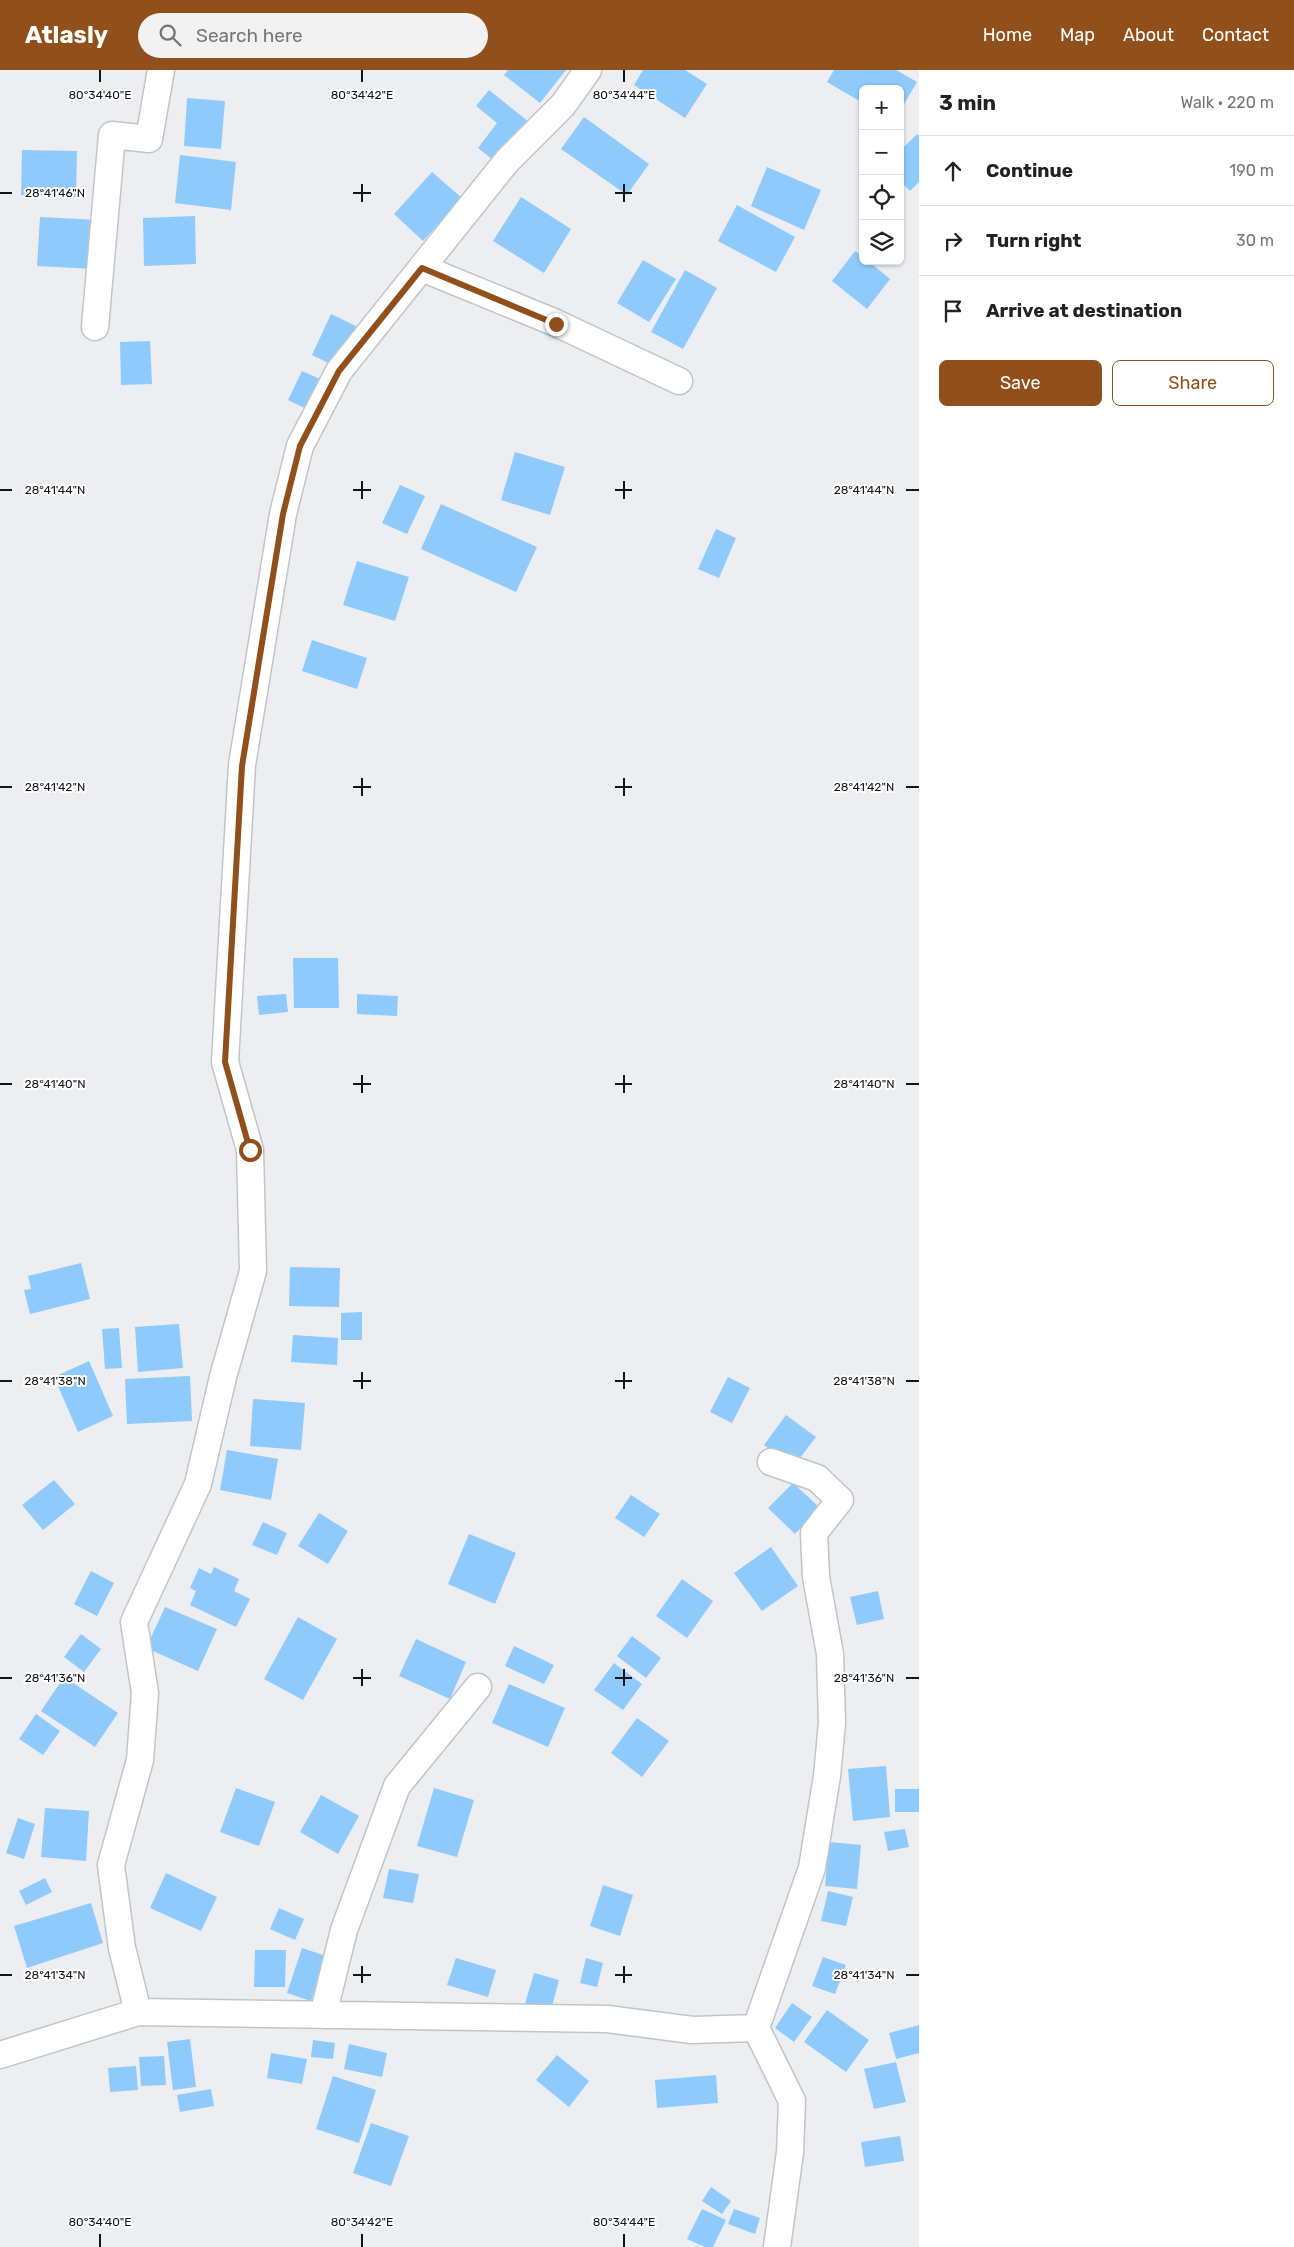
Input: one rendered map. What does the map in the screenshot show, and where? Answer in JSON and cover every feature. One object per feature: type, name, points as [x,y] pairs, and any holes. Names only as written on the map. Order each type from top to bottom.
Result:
[{"type":"street","points":[[94,327],[112,135],[149,139],[161,70]]},
{"type":"street","points":[[138,2012],[122,1948],[111,1865],[140,1760],[145,1693],[134,1622],[198,1484],[223,1378],[253,1271],[250,1150],[225,1062],[242,766],[283,514],[300,446],[339,371],[507,161],[563,105],[588,70]]},
{"type":"street","points":[[422,268],[556,324],[679,381]]},
{"type":"street","points":[[771,1462],[818,1478],[840,1500],[814,1533],[816,1577],[830,1654],[832,1713],[821,1816],[812,1868],[756,2028],[792,2101],[790,2152],[777,2247]]},
{"type":"street","points":[[323,2015],[344,1930],[397,1786],[478,1688]]},
{"type":"street","points":[[0,2055],[138,2012],[607,2019],[692,2030],[756,2028]]},
{"type":"building","points":[[508,70],[566,70],[540,103],[504,75]]},
{"type":"building","points":[[643,70],[685,70],[707,84],[685,118],[634,85]]},
{"type":"building","points":[[834,70],[896,70],[917,82],[904,104],[904,85],[859,85],[859,101],[827,82]]},
{"type":"building","points":[[489,90],[529,122],[497,163],[478,148],[497,123],[476,106]]},
{"type":"building","points":[[187,98],[225,101],[221,149],[184,146]]},
{"type":"building","points":[[584,117],[649,164],[627,195],[561,149]]},
{"type":"building","points":[[917,134],[919,136],[919,182],[910,191],[904,185],[904,147]]},
{"type":"building","points":[[22,150],[77,151],[76,197],[21,195]]},
{"type":"building","points":[[180,155],[236,162],[231,210],[175,203]]},
{"type":"building","points":[[767,167],[821,190],[804,230],[751,206]]},
{"type":"building","points":[[432,172],[462,198],[423,241],[394,214]]},
{"type":"building","points":[[521,197],[571,229],[544,273],[493,241]]},
{"type":"building","points":[[737,205],[795,237],[776,272],[718,241]]},
{"type":"building","points":[[195,216],[196,264],[144,266],[143,218]]},
{"type":"building","points":[[40,217],[98,220],[95,269],[37,266]]},
{"type":"building","points":[[855,251],[859,254],[859,265],[873,265],[890,279],[867,309],[832,281]]},
{"type":"building","points":[[643,260],[676,279],[649,322],[617,303]]},
{"type":"building","points":[[685,270],[717,288],[683,349],[651,332]]},
{"type":"building","points":[[331,314],[356,326],[337,367],[312,355]]},
{"type":"building","points":[[150,341],[152,384],[121,385],[120,342]]},
{"type":"building","points":[[302,371],[327,382],[313,412],[288,400]]},
{"type":"building","points":[[515,452],[565,467],[550,515],[501,500]]},
{"type":"building","points":[[400,485],[425,496],[407,534],[382,523]]},
{"type":"building","points":[[441,504],[537,547],[516,592],[421,549]]},
{"type":"building","points":[[716,529],[736,538],[719,578],[698,569]]},
{"type":"building","points":[[357,561],[409,577],[395,621],[343,605]]},
{"type":"building","points":[[312,640],[367,658],[357,689],[302,671]]},
{"type":"building","points":[[293,958],[338,958],[339,1008],[294,1008]]},
{"type":"building","points":[[286,994],[288,1012],[259,1015],[257,996]]},
{"type":"building","points":[[357,994],[398,996],[397,1016],[357,1014]]},
{"type":"building","points":[[81,1263],[90,1299],[30,1314],[24,1290],[31,1289],[28,1276]]},
{"type":"building","points":[[290,1267],[340,1268],[339,1307],[289,1306]]},
{"type":"building","points":[[362,1312],[362,1340],[341,1340],[341,1313]]},
{"type":"building","points":[[179,1324],[183,1368],[138,1372],[135,1327]]},
{"type":"building","points":[[119,1328],[122,1368],[105,1369],[102,1329]]},
{"type":"building","points":[[293,1335],[338,1338],[337,1365],[291,1362]]},
{"type":"building","points":[[89,1361],[113,1416],[78,1432],[54,1377]]},
{"type":"building","points":[[190,1376],[192,1421],[127,1424],[125,1379]]},
{"type":"building","points":[[728,1377],[750,1388],[732,1423],[710,1412]]},
{"type":"building","points":[[253,1399],[305,1403],[301,1450],[250,1446]]},
{"type":"building","points":[[786,1415],[816,1437],[793,1467],[764,1445]]},
{"type":"building","points":[[227,1450],[278,1459],[271,1500],[220,1490]]},
{"type":"building","points":[[54,1480],[75,1504],[43,1530],[22,1505]]},
{"type":"building","points":[[793,1483],[820,1508],[795,1534],[768,1508]]},
{"type":"building","points":[[631,1495],[660,1514],[644,1537],[615,1518]]},
{"type":"building","points":[[319,1513],[348,1531],[328,1564],[298,1546]]},
{"type":"building","points":[[263,1522],[287,1533],[277,1555],[252,1545]]},
{"type":"building","points":[[469,1534],[516,1553],[495,1604],[448,1584]]},
{"type":"building","points":[[771,1547],[798,1586],[762,1611],[734,1573]]},
{"type":"building","points":[[214,1567],[239,1579],[234,1591],[250,1599],[236,1627],[190,1605],[196,1591],[190,1588],[199,1568],[211,1574]]},
{"type":"building","points":[[91,1571],[114,1583],[97,1616],[74,1604]]},
{"type":"building","points":[[682,1579],[713,1601],[687,1638],[656,1616]]},
{"type":"building","points":[[878,1591],[884,1619],[857,1625],[850,1597]]},
{"type":"building","points":[[165,1607],[217,1629],[198,1671],[146,1648]]},
{"type":"building","points":[[298,1617],[337,1639],[303,1700],[264,1679]]},
{"type":"building","points":[[81,1634],[101,1649],[84,1672],[64,1657]]},
{"type":"building","points":[[632,1636],[661,1658],[646,1678],[617,1656]]},
{"type":"building","points":[[416,1639],[466,1662],[450,1699],[399,1676]]},
{"type":"building","points":[[514,1646],[554,1665],[544,1684],[505,1666]]},
{"type":"building","points":[[614,1663],[642,1684],[623,1710],[594,1690]]},
{"type":"building","points":[[64,1677],[118,1713],[95,1747],[41,1711]]},
{"type":"building","points":[[509,1684],[565,1708],[548,1747],[492,1723]]},
{"type":"building","points":[[36,1714],[60,1731],[43,1755],[19,1739]]},
{"type":"building","points":[[637,1718],[669,1741],[642,1777],[611,1753]]},
{"type":"building","points":[[886,1766],[890,1817],[853,1821],[848,1769]]},
{"type":"building","points":[[236,1788],[275,1802],[259,1846],[220,1832]]},
{"type":"building","points":[[434,1788],[474,1800],[457,1857],[417,1846]]},
{"type":"building","points":[[895,1789],[919,1789],[919,1812],[895,1812]]},
{"type":"building","points":[[321,1795],[359,1816],[338,1854],[300,1832]]},
{"type":"building","points":[[45,1808],[89,1811],[86,1861],[41,1857]]},
{"type":"building","points":[[18,1818],[35,1824],[24,1859],[6,1853]]},
{"type":"building","points":[[905,1829],[909,1847],[888,1851],[884,1832]]},
{"type":"building","points":[[829,1842],[861,1845],[857,1889],[825,1886]]},
{"type":"building","points":[[389,1869],[419,1874],[413,1903],[383,1898]]},
{"type":"building","points":[[166,1873],[217,1897],[201,1931],[150,1908]]},
{"type":"building","points":[[45,1878],[52,1892],[26,1905],[19,1891]]},
{"type":"building","points":[[603,1885],[633,1895],[620,1936],[590,1926]]},
{"type":"building","points":[[828,1891],[853,1897],[846,1926],[821,1921]]},
{"type":"building","points":[[91,1903],[103,1943],[27,1968],[14,1926]]},
{"type":"building","points":[[279,1908],[304,1919],[295,1940],[270,1929]]},
{"type":"building","points":[[302,1948],[326,1956],[311,2001],[287,1993]]},
{"type":"building","points":[[255,1950],[286,1950],[285,1987],[254,1987]]},
{"type":"building","points":[[823,1957],[846,1965],[835,1994],[812,1986]]},
{"type":"building","points":[[456,1958],[496,1970],[488,1997],[447,1985]]},
{"type":"building","points":[[586,1958],[603,1963],[597,1987],[580,1983]]},
{"type":"building","points":[[534,1973],[559,1980],[550,2014],[524,2007]]},
{"type":"building","points":[[792,2003],[812,2017],[794,2042],[775,2028]]},
{"type":"building","points":[[827,2010],[869,2040],[846,2072],[804,2042]]},
{"type":"building","points":[[919,2025],[919,2053],[896,2059],[889,2033]]},
{"type":"building","points":[[190,2039],[196,2087],[173,2090],[167,2042]]},
{"type":"building","points":[[313,2040],[335,2043],[333,2059],[311,2057]]},
{"type":"building","points":[[349,2044],[387,2053],[382,2077],[344,2069]]},
{"type":"building","points":[[271,2053],[307,2059],[302,2084],[267,2078]]},
{"type":"building","points":[[557,2055],[589,2081],[569,2107],[536,2080]]},
{"type":"building","points":[[164,2056],[166,2085],[141,2086],[139,2057]]},
{"type":"building","points":[[896,2062],[906,2102],[874,2109],[864,2069]]},
{"type":"building","points":[[136,2066],[138,2090],[110,2092],[108,2068]]},
{"type":"building","points":[[716,2075],[718,2103],[657,2108],[655,2080]]},
{"type":"building","points":[[333,2076],[376,2090],[359,2143],[316,2129]]},
{"type":"building","points":[[211,2089],[214,2106],[180,2112],[177,2095]]},
{"type":"building","points":[[371,2123],[409,2136],[391,2186],[353,2173]]},
{"type":"building","points":[[900,2136],[904,2161],[865,2167],[861,2142]]},
{"type":"building","points":[[711,2187],[731,2201],[722,2214],[702,2201]]},
{"type":"building","points":[[702,2209],[726,2220],[713,2247],[705,2247],[687,2239]]},
{"type":"building","points":[[734,2209],[760,2218],[755,2234],[728,2224]]},
{"type":"route","points":[[250,1150],[225,1062],[242,766],[283,514],[300,446],[339,371],[422,268],[556,324]]}]
